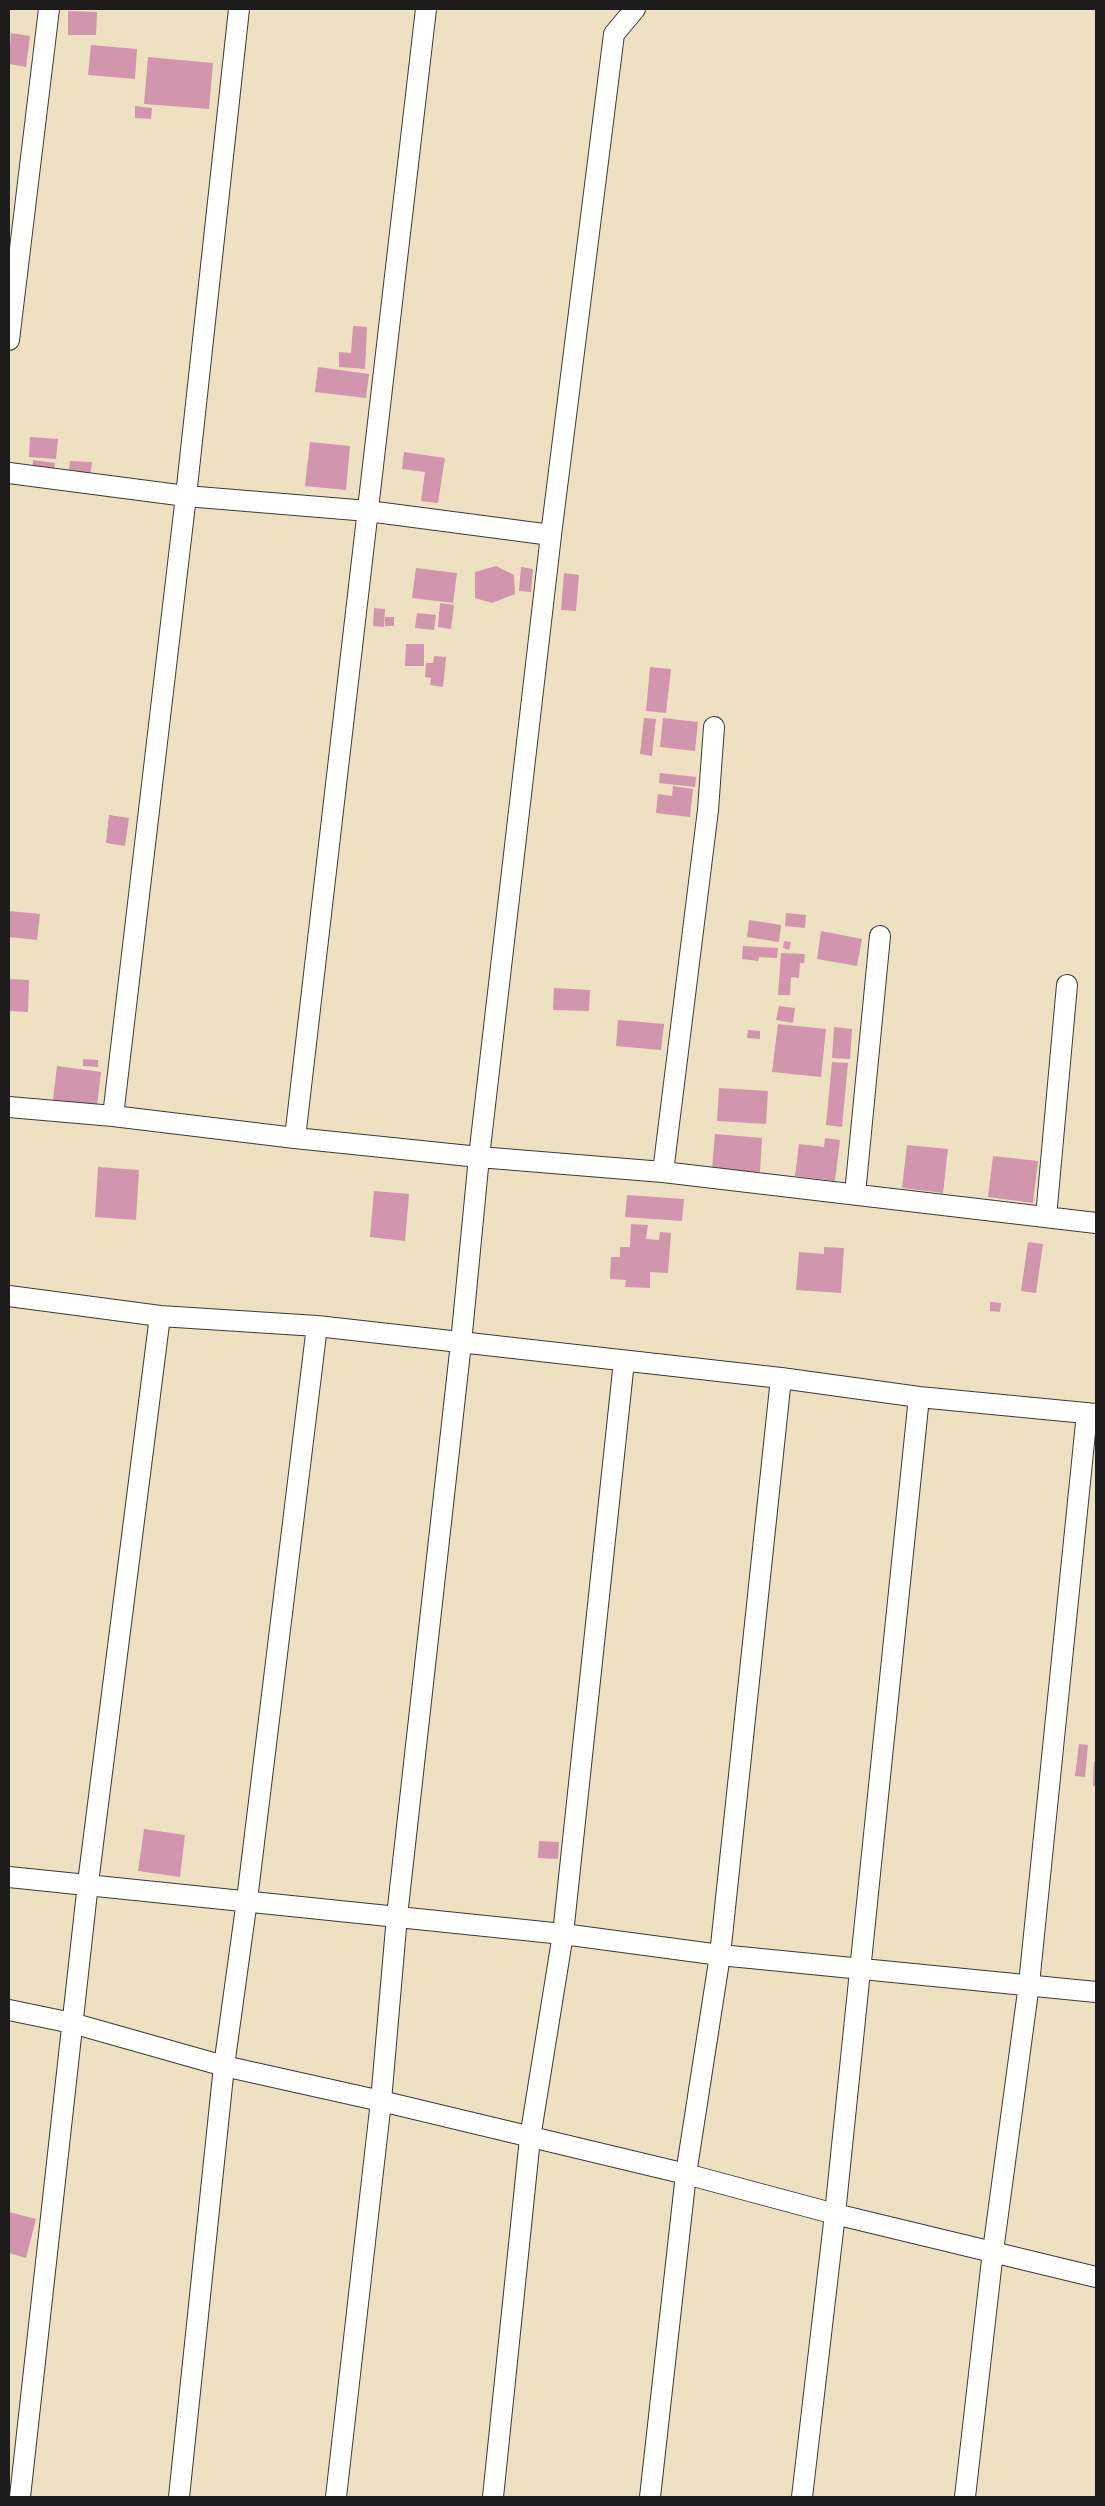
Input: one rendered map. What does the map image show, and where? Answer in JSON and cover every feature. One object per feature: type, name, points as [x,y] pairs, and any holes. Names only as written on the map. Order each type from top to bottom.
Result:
[{"type":"street","points":[[9,340],[48,9]]},
{"type":"street","points":[[113,1116],[186,496],[238,9]]},
{"type":"street","points":[[295,1138],[426,9]]},
{"type":"street","points":[[336,2497],[381,2100],[397,1916],[461,1342],[479,1157],[551,535],[614,34],[635,9]]},
{"type":"street","points":[[9,473],[186,496],[368,511],[551,535]]},
{"type":"street","points":[[663,1172],[708,810],[714,727]]},
{"type":"street","points":[[855,1194],[880,936]]},
{"type":"street","points":[[1046,1217],[1067,985]]},
{"type":"street","points":[[9,1107],[113,1116],[295,1138],[479,1157],[663,1172],[1096,1223]]},
{"type":"street","points":[[9,1296],[160,1316],[317,1326],[781,1378],[919,1397],[1092,1414],[1029,1984],[993,2251],[965,2497]]},
{"type":"street","points":[[20,2497],[88,1883],[160,1316]]},
{"type":"street","points":[[179,2497],[224,2066],[247,1900],[317,1326]]},
{"type":"street","points":[[493,2497],[530,2138],[564,1934],[624,1361]]},
{"type":"street","points":[[650,2497],[686,2174],[720,1955],[781,1378]]},
{"type":"street","points":[[802,2497],[835,2214],[919,1397]]},
{"type":"street","points":[[9,1877],[88,1883],[564,1934],[720,1955],[1096,1992]]},
{"type":"street","points":[[9,2010],[72,2023],[224,2066],[381,2100],[530,2138],[686,2174],[835,2214],[1096,2277]]},
{"type":"building","points":[[68,11],[97,12],[96,35],[68,35]]},
{"type":"building","points":[[11,33],[30,36],[26,67],[9,64]]},
{"type":"building","points":[[91,45],[137,49],[135,79],[88,75]]},
{"type":"building","points":[[148,57],[213,63],[209,109],[144,104]]},
{"type":"building","points":[[135,106],[152,108],[151,119],[135,118]]},
{"type":"building","points":[[353,326],[367,327],[365,369],[339,367],[339,352],[351,353]]},
{"type":"building","points":[[318,367],[369,374],[366,398],[315,392]]},
{"type":"building","points":[[30,437],[58,439],[56,459],[29,457]]},
{"type":"building","points":[[310,442],[350,446],[346,490],[305,486]]},
{"type":"building","points":[[404,452],[445,458],[438,503],[421,501],[425,472],[402,469]]},
{"type":"building","points":[[33,460],[55,463],[53,476],[32,473]]},
{"type":"building","points":[[70,461],[92,462],[90,480],[68,479]]},
{"type":"building","points":[[496,566],[514,575],[515,594],[492,603],[475,598],[475,572]]},
{"type":"building","points":[[521,567],[533,569],[531,592],[519,591]]},
{"type":"building","points":[[416,568],[457,573],[453,603],[412,598]]},
{"type":"building","points":[[564,573],[579,575],[576,611],[561,610]]},
{"type":"building","points":[[440,603],[454,605],[451,629],[438,627]]},
{"type":"building","points":[[374,608],[385,609],[384,627],[373,626]]},
{"type":"building","points":[[417,613],[436,615],[434,630],[415,628]]},
{"type":"building","points":[[385,617],[394,617],[394,626],[385,626]]},
{"type":"building","points":[[406,644],[424,644],[424,666],[405,666]]},
{"type":"building","points":[[434,656],[446,657],[443,687],[430,685],[431,678],[425,677],[426,663],[433,663]]},
{"type":"building","points":[[650,667],[671,669],[666,713],[646,711]]},
{"type":"building","points":[[644,718],[656,719],[652,756],[640,754]]},
{"type":"building","points":[[663,718],[698,722],[695,751],[660,747]]},
{"type":"building","points":[[660,773],[696,777],[695,787],[659,783]]},
{"type":"building","points":[[673,786],[693,789],[690,817],[656,813],[658,794],[672,796]]},
{"type":"building","points":[[109,815],[129,818],[125,846],[106,843]]},
{"type":"building","points":[[9,911],[40,914],[37,940],[9,937]]},
{"type":"building","points":[[786,913],[806,915],[805,928],[785,926]]},
{"type":"building","points":[[749,920],[781,925],[779,942],[747,937]]},
{"type":"building","points":[[821,931],[862,939],[857,966],[817,959]]},
{"type":"building","points":[[784,941],[791,942],[789,950],[783,948]]},
{"type":"building","points":[[743,946],[778,948],[777,958],[759,957],[758,961],[742,959]]},
{"type":"building","points":[[781,953],[805,954],[804,963],[800,963],[799,978],[791,977],[790,995],[778,995]]},
{"type":"building","points":[[9,979],[29,980],[28,1012],[9,1011]]},
{"type":"building","points":[[554,988],[590,990],[589,1011],[553,1010]]},
{"type":"building","points":[[779,1006],[795,1008],[793,1023],[776,1020]]},
{"type":"building","points":[[618,1020],[664,1024],[661,1050],[616,1046]]},
{"type":"building","points":[[778,1024],[826,1029],[821,1077],[772,1072]]},
{"type":"building","points":[[834,1027],[852,1029],[850,1059],[832,1058]]},
{"type":"building","points":[[748,1030],[760,1031],[760,1039],[747,1038]]},
{"type":"building","points":[[83,1059],[98,1060],[98,1067],[83,1066]]},
{"type":"building","points":[[832,1062],[848,1063],[842,1127],[826,1125]]},
{"type":"building","points":[[57,1066],[101,1072],[97,1106],[53,1100]]},
{"type":"building","points":[[719,1088],[768,1091],[766,1124],[717,1121]]},
{"type":"building","points":[[715,1134],[762,1138],[760,1172],[712,1169]]},
{"type":"building","points":[[825,1138],[840,1140],[835,1181],[795,1176],[799,1144],[824,1147]]},
{"type":"building","points":[[907,1145],[948,1149],[943,1193],[902,1188]]},
{"type":"building","points":[[993,1156],[1038,1161],[1033,1203],[988,1197]]},
{"type":"building","points":[[98,1167],[139,1170],[136,1220],[95,1217]]},
{"type":"building","points":[[374,1191],[409,1194],[405,1241],[370,1237]]},
{"type":"building","points":[[627,1195],[684,1199],[682,1221],[625,1217]]},
{"type":"building","points":[[631,1224],[648,1225],[646,1239],[659,1240],[660,1232],[671,1233],[668,1273],[650,1272],[650,1288],[625,1287],[626,1280],[610,1279],[611,1257],[620,1257],[620,1247],[630,1247]]},
{"type":"building","points":[[1028,1242],[1043,1244],[1036,1293],[1021,1291]]},
{"type":"building","points":[[824,1247],[844,1248],[841,1293],[796,1290],[799,1252],[824,1254]]},
{"type":"building","points":[[990,1302],[1001,1303],[1000,1312],[990,1311]]},
{"type":"building","points":[[1079,1744],[1088,1745],[1085,1777],[1075,1776]]},
{"type":"building","points":[[1094,1761],[1096,1761],[1096,1786],[1093,1786]]},
{"type":"building","points":[[144,1829],[185,1835],[180,1877],[138,1871]]},
{"type":"building","points":[[539,1841],[559,1842],[558,1859],[538,1858]]},
{"type":"building","points":[[9,2212],[36,2219],[26,2258],[9,2253]]}]
